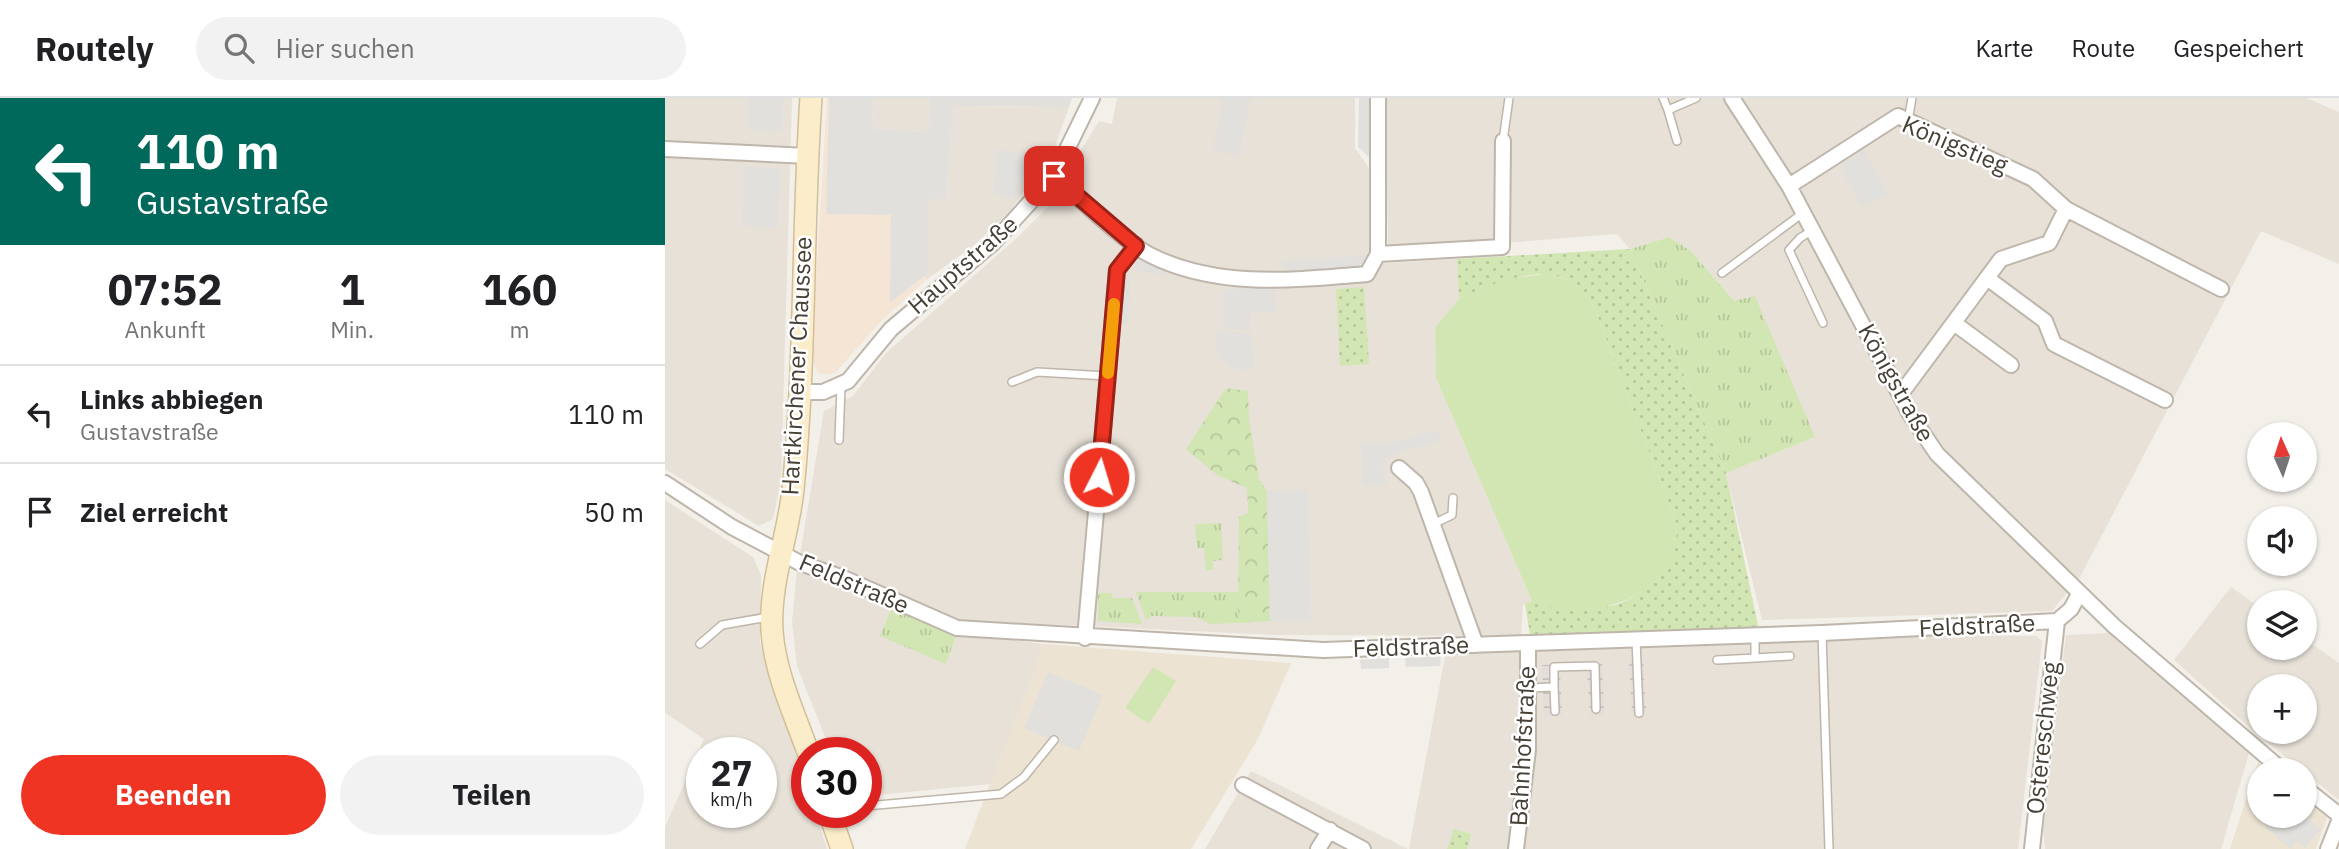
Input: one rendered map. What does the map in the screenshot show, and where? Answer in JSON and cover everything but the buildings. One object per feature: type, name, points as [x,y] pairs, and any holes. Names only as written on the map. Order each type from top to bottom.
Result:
[{"type":"main road","name":"Hartkirchener Chaussee","points":[[803,737],[781,673],[772,616],[787,555],[793,489],[800,393],[811,98]]},
{"type":"main road","points":[[835,828],[842,849]]},
{"type":"street","name":"Hauptstraße","points":[[841,386],[882,337],[993,243],[1054,176],[1092,98]]},
{"type":"street","points":[[1054,176],[1148,255],[1206,274],[1258,279],[1367,274],[1378,254],[1378,98]]},
{"type":"street","name":"Königstraße","points":[[1732,98],[1789,186],[1900,395],[1937,454],[2079,594],[2268,758]]},
{"type":"street","name":"Königstieg","points":[[1789,186],[1843,158],[1898,116],[2032,179],[2066,209],[2221,289]]},
{"type":"street","points":[[1378,254],[1502,247],[1503,141]]},
{"type":"street","points":[[665,149],[808,156]]},
{"type":"street","points":[[1900,395],[2001,259],[2049,243],[2066,209]]},
{"type":"street","points":[[1085,638],[1117,270],[1136,246]]},
{"type":"street","points":[[1987,278],[2045,321],[2054,344],[2165,400]]},
{"type":"street","points":[[1954,323],[2011,365]]},
{"type":"street","points":[[800,393],[823,392],[841,386]]},
{"type":"street","points":[[1399,468],[1416,483],[1476,645]]},
{"type":"street","name":"Feldstraße","points":[[665,483],[732,527],[787,555],[957,628],[1085,638],[1323,650],[1822,633],[2057,621]]},
{"type":"street","points":[[2057,621],[2071,609],[2079,594]]},
{"type":"street","name":"Ostereschweg","points":[[2032,849],[2057,621]]},
{"type":"street","name":"Bahnhofstraße","points":[[1516,849],[1528,750],[1528,643]]},
{"type":"street","points":[[1243,785],[1363,849]]},
{"type":"street","points":[[2317,799],[2339,818],[2328,849]]},
{"type":"street","points":[[1318,849],[1330,830]]},
{"type":"lane","points":[[1503,141],[1509,98]]},
{"type":"lane","points":[[1663,98],[1677,141]]},
{"type":"lane","points":[[1668,110],[1696,98]]},
{"type":"lane","points":[[1908,121],[1912,98]]},
{"type":"lane","points":[[1722,273],[1804,213]]},
{"type":"lane","points":[[1813,230],[1800,238],[1789,250],[1823,323]]},
{"type":"lane","points":[[1012,382],[1037,372],[1108,377]]},
{"type":"lane","points":[[839,440],[841,386]]},
{"type":"lane","points":[[1433,525],[1453,514],[1453,498]]},
{"type":"lane","points":[[700,644],[722,625],[772,616]]},
{"type":"lane","points":[[1822,633],[1829,849]]},
{"type":"lane","points":[[1755,635],[1755,658]]},
{"type":"lane","points":[[1636,639],[1639,713]]},
{"type":"lane","points":[[1717,660],[1790,656]]},
{"type":"lane","points":[[1555,711],[1553,667],[1595,666],[1596,709]]},
{"type":"lane","points":[[1528,688],[1554,687]]},
{"type":"lane","points":[[882,805],[1000,794],[1024,777],[1054,740]]},
{"type":"shaded area","points":[[665,98],[792,98],[781,480],[773,519],[759,526],[665,469]]},
{"type":"shaded area","points":[[749,98],[783,98],[782,131],[748,130]]},
{"type":"shaded area","points":[[827,98],[873,98],[872,129],[928,131],[930,98],[1072,98],[1069,107],[954,106],[946,199],[927,199],[926,280],[881,321],[836,372],[828,375],[819,373],[814,365],[813,331]]},
{"type":"shaded area","points":[[829,98],[873,98],[872,129],[928,131],[930,98],[1072,98],[1069,107],[954,106],[946,199],[927,199],[928,273],[890,303],[891,215],[826,214]]},
{"type":"shaded area","points":[[873,98],[930,98],[929,131],[872,129]]},
{"type":"shaded area","points":[[1117,98],[1355,98],[1355,148],[1369,168],[1371,264],[1457,259],[1459,299],[1435,329],[1436,378],[1532,601],[1523,605],[1521,636],[1280,635],[957,620],[800,555],[824,411],[853,396],[886,353],[1018,237],[1076,179],[1070,170],[1073,163],[1099,121],[1112,124]]},
{"type":"shaded area","points":[[1223,98],[1251,98],[1239,156],[1213,150]]},
{"type":"shaded area","points":[[1359,98],[1372,98],[1371,159],[1358,147]]},
{"type":"shaded area","points":[[1386,98],[2306,98],[2339,112],[2339,264],[2261,231],[2080,577],[2052,611],[1762,620],[1726,473],[1815,437],[1734,301],[1691,251],[1669,237],[1630,249],[1617,234],[1388,252]]},
{"type":"shaded area","points":[[954,106],[1069,107],[1055,146],[1011,210],[973,246],[926,280],[927,199],[946,199]]},
{"type":"shaded area","points":[[1863,148],[1888,195],[1861,206],[1840,167]]},
{"type":"shaded area","points":[[997,150],[1035,153],[1015,199],[993,193]]},
{"type":"shaded area","points":[[745,166],[781,169],[777,228],[742,226]]},
{"type":"shaded area","points":[[1364,256],[1364,269],[1283,273],[1282,261]]},
{"type":"shaded area","points":[[1136,259],[1165,266],[1165,276],[1136,270]]},
{"type":"shaded area","points":[[1130,278],[1128,322],[1119,325],[1121,281]]},
{"type":"shaded area","points":[[1275,287],[1276,312],[1250,313],[1250,329],[1225,330],[1223,290]]},
{"type":"shaded area","points":[[1216,331],[1252,333],[1254,369],[1237,370],[1217,356]]},
{"type":"shaded area","points":[[1438,430],[1441,440],[1386,458],[1382,471],[1387,484],[1363,485],[1361,444],[1396,442]]},
{"type":"shaded area","points":[[1308,490],[1311,620],[1270,621],[1267,491]]},
{"type":"shaded area","points":[[665,500],[753,557],[761,575],[760,643],[791,739],[791,828],[820,828],[827,849],[665,849],[665,827],[686,780],[686,828],[777,828],[777,737],[701,737],[665,713]]},
{"type":"shaded area","points":[[797,570],[853,587],[893,605],[946,664],[957,633],[1044,644],[991,784],[882,794],[882,737],[825,737],[797,666],[792,622]]},
{"type":"shaded area","points":[[2231,587],[2247,598],[2247,660],[2317,660],[2317,647],[2339,663],[2339,800],[2317,782],[2317,758],[2287,758],[2270,744],[2317,744],[2317,674],[2247,674],[2247,725],[2174,660]]},
{"type":"shaded area","points":[[2111,633],[2249,753],[2221,849],[2045,849],[2043,830],[2066,635]]},
{"type":"shaded area","points":[[1940,635],[2036,636],[2042,641],[2018,849],[1409,849],[1447,646]]},
{"type":"shaded area","points":[[1044,644],[1291,663],[1258,739],[1191,849],[965,849]]},
{"type":"shaded area","points":[[1441,656],[1440,666],[1406,667],[1405,658]]},
{"type":"shaded area","points":[[1389,658],[1389,668],[1361,669],[1360,660]]},
{"type":"shaded area","points":[[1629,661],[1643,661],[1646,712],[1632,713]]},
{"type":"shaded area","points":[[1602,663],[1604,714],[1590,715],[1587,670],[1560,671],[1562,716],[1544,716],[1542,665]]},
{"type":"shaded area","points":[[1048,672],[1103,695],[1079,751],[1024,728]]},
{"type":"shaded area","points":[[1251,771],[1408,849],[1205,849]]},
{"type":"shaded area","points":[[2247,796],[2247,828],[2317,828],[2317,809],[2327,817],[2316,849],[2230,849]]},
{"type":"shaded area","points":[[2317,826],[2321,829],[2305,848],[2297,841],[2291,849],[2266,828]]},
{"type":"green space","points":[[1669,237],[1691,251],[1734,301],[1755,296],[1815,437],[1726,473],[1630,249]]},
{"type":"green space","points":[[1630,249],[1726,473],[1760,635],[1531,641],[1525,604],[1532,601],[1556,606],[1604,606],[1630,599],[1660,574],[1672,551],[1677,526],[1594,307],[1581,290],[1566,279],[1550,275],[1532,275],[1513,278],[1459,299],[1457,259]]},
{"type":"green space","points":[[1545,274],[1574,284],[1585,293],[1594,307],[1677,526],[1673,551],[1663,572],[1646,588],[1626,600],[1603,607],[1555,607],[1532,601],[1436,378],[1435,328],[1459,299],[1505,279]]},
{"type":"green space","points":[[1364,287],[1369,364],[1340,366],[1336,289]]},
{"type":"green space","points":[[1226,388],[1248,391],[1249,421],[1259,479],[1267,491],[1270,621],[1238,623],[1239,517],[1248,513],[1247,488],[1217,475],[1186,449]]},
{"type":"green space","points":[[1221,523],[1223,560],[1213,561],[1213,570],[1206,570],[1204,548],[1197,548],[1195,524]]},
{"type":"green space","points":[[1136,592],[1238,592],[1238,623],[1210,624],[1196,617],[1152,616],[1146,620]]},
{"type":"green space","points":[[1098,593],[1111,593],[1113,598],[1132,598],[1142,624],[1098,621]]},
{"type":"green space","points":[[893,605],[957,633],[946,664],[880,636]]},
{"type":"green space","points":[[1153,667],[1176,681],[1149,724],[1125,708]]},
{"type":"green space","points":[[1454,829],[1471,834],[1467,849],[1447,849]]},
{"type":"slow traffic","points":[[1108,373],[1114,304]]},
{"type":"route","points":[[1054,176],[1136,246],[1117,270],[1099,477]]}]
